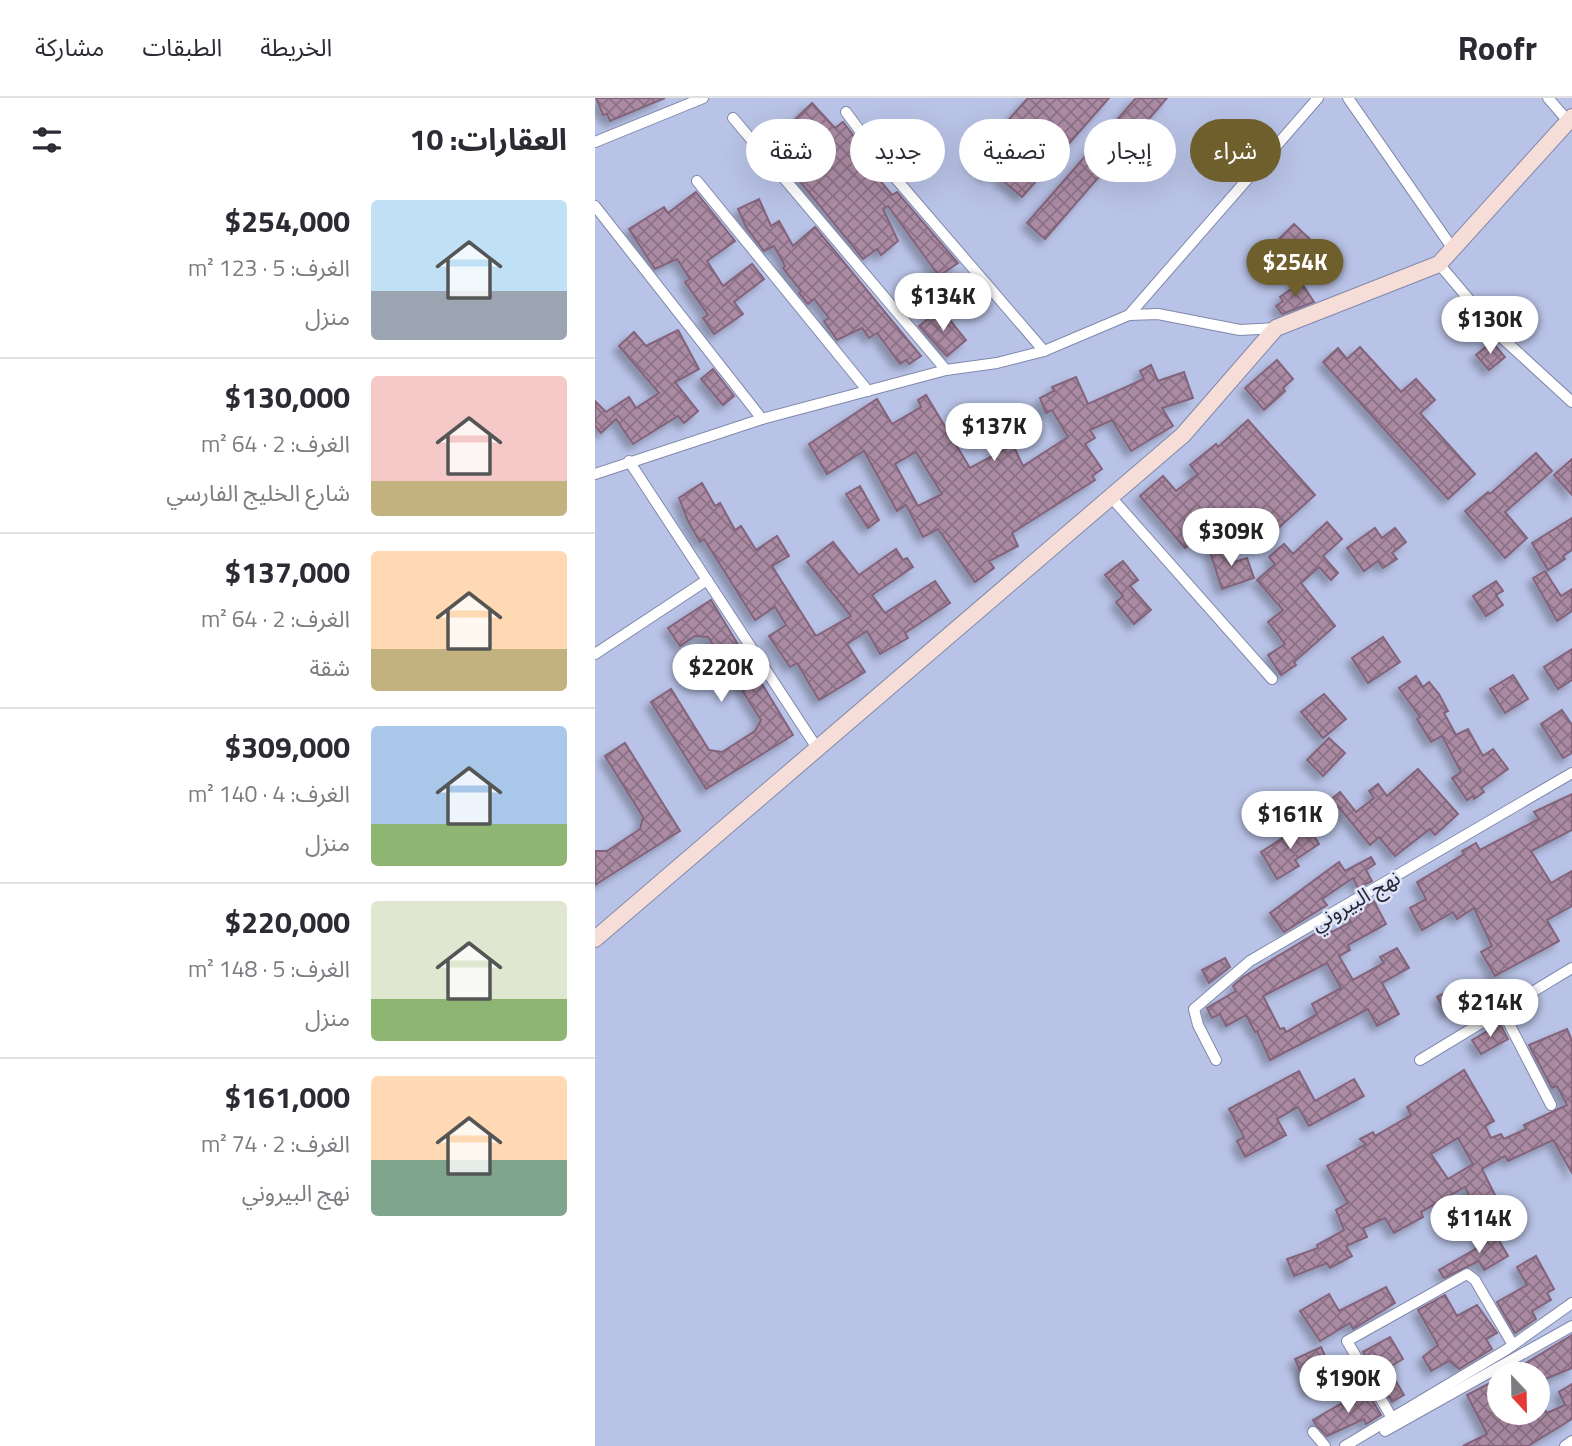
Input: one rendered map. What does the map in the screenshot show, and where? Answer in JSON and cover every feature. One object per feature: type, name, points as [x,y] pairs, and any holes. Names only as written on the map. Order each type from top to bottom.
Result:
[{"type":"street","points":[[595,142],[702,98]]},
{"type":"street","points":[[1129,315],[1318,98]]},
{"type":"street","points":[[1348,98],[1453,249]]},
{"type":"street","points":[[595,474],[762,419],[946,370],[997,363],[1044,351],[1129,315],[1158,314],[1240,330],[1276,328],[1439,264],[1570,119],[1548,98]]},
{"type":"street","points":[[846,112],[891,173],[1044,351]]},
{"type":"street","points":[[733,118],[946,370]]},
{"type":"street","points":[[697,181],[868,391]]},
{"type":"street","points":[[595,206],[762,419]]},
{"type":"street","points":[[1439,264],[1500,335],[1572,402]]},
{"type":"street","points":[[596,937],[1182,435],[1276,328]]},
{"type":"street","points":[[628,461],[817,748]]},
{"type":"street","points":[[1110,496],[1272,679]]},
{"type":"street","points":[[595,654],[707,580]]},
{"type":"street","name":"نهج البيروني","points":[[1216,1060],[1198,1025],[1194,1009],[1250,961],[1572,773]]},
{"type":"street","points":[[1420,1060],[1572,968]]},
{"type":"street","points":[[1502,1010],[1551,1105]]},
{"type":"street","points":[[1392,1418],[1347,1341],[1467,1274],[1475,1280],[1516,1343],[1533,1350]]},
{"type":"street","points":[[1345,1446],[1516,1343],[1572,1303]]},
{"type":"street","points":[[1358,1446],[1572,1326]]},
{"type":"street","points":[[1313,1432],[1325,1446]]},
{"type":"street","points":[[1565,1446],[1572,1441]]},
{"type":"building","points":[[596,98],[665,98],[610,121],[607,114],[603,115]]},
{"type":"building","points":[[1028,98],[1109,98],[1091,119],[1084,119],[1084,126],[1070,142],[1070,119],[1009,119]]},
{"type":"building","points":[[1136,98],[1167,98],[1149,119],[1118,119]]},
{"type":"building","points":[[812,103],[827,119],[795,119]]},
{"type":"building","points":[[843,122],[850,131],[850,182],[881,182],[892,195],[897,192],[958,263],[939,276],[888,206],[883,209],[898,241],[881,255],[877,249],[863,259],[800,182],[836,182],[836,127]]},
{"type":"building","points":[[1084,158],[1084,182],[1094,182],[1045,239],[1027,223],[1063,182],[1070,182],[1070,174]]},
{"type":"building","points":[[1005,182],[1035,182],[1022,197]]},
{"type":"building","points":[[696,192],[735,241],[707,261],[723,286],[752,264],[764,279],[734,302],[743,314],[714,334],[703,318],[708,315],[685,282],[690,279],[677,259],[655,269],[629,229],[664,207],[668,213]]},
{"type":"building","points":[[759,199],[771,226],[779,221],[793,246],[815,227],[921,356],[909,364],[906,360],[900,364],[877,333],[869,338],[862,328],[837,340],[824,321],[829,318],[814,299],[808,304],[799,293],[801,291],[783,268],[785,266],[774,246],[764,251],[746,227],[738,209]]},
{"type":"building","points":[[1294,224],[1317,246],[1301,262],[1278,240]]},
{"type":"building","points":[[1301,282],[1314,302],[1282,314],[1276,306],[1283,301],[1280,297]]},
{"type":"building","points":[[941,309],[966,340],[947,356],[919,326]]},
{"type":"building","points":[[678,330],[699,369],[675,382],[698,411],[684,423],[678,416],[633,444],[616,419],[601,433],[595,426],[595,401],[606,412],[629,397],[636,408],[659,393],[619,346],[634,332],[646,346]]},
{"type":"building","points":[[1492,342],[1505,357],[1489,370],[1476,355]]},
{"type":"building","points":[[1360,347],[1401,392],[1416,379],[1435,400],[1420,413],[1475,474],[1448,499],[1323,362],[1338,348],[1347,359]]},
{"type":"building","points":[[1277,360],[1293,379],[1283,388],[1285,391],[1264,410],[1245,388]]},
{"type":"building","points":[[1151,365],[1158,381],[1184,372],[1193,398],[1162,408],[1173,426],[1131,451],[1112,420],[1090,430],[1095,438],[1085,444],[1102,469],[1092,476],[1095,480],[1012,533],[1018,546],[989,561],[994,568],[975,582],[938,529],[923,537],[906,505],[897,511],[864,451],[827,474],[809,444],[877,399],[892,424],[921,407],[918,400],[926,395],[970,468],[1013,445],[1023,466],[1068,437],[1052,410],[1046,413],[1040,398],[1054,391],[1052,387],[1076,377],[1088,404],[1144,379],[1140,371]],"holes":[[[916,452],[942,494],[918,506],[895,464]]]},
{"type":"building","points":[[713,369],[734,396],[723,405],[701,379]]},
{"type":"building","points":[[1248,420],[1315,495],[1275,531],[1257,509],[1240,523],[1232,515],[1236,526],[1226,534],[1217,521],[1185,548],[1140,496],[1163,476],[1176,491],[1198,474],[1190,465],[1216,444],[1218,447]]},
{"type":"building","points":[[1536,453],[1552,471],[1505,512],[1527,538],[1505,558],[1465,511],[1488,492],[1490,494]]},
{"type":"building","points":[[1572,459],[1572,495],[1554,475]]},
{"type":"building","points":[[702,483],[715,506],[720,503],[735,530],[741,526],[756,550],[777,536],[789,556],[772,566],[816,636],[851,616],[807,562],[833,542],[859,575],[896,549],[903,560],[907,558],[913,567],[872,595],[885,613],[935,581],[950,603],[905,633],[908,638],[880,654],[867,631],[847,644],[865,672],[819,700],[797,663],[790,667],[769,636],[786,625],[775,607],[755,620],[704,539],[700,542],[688,521],[679,498]]},
{"type":"building","points":[[860,486],[879,520],[868,528],[846,494]]},
{"type":"building","points":[[1572,518],[1572,550],[1563,556],[1565,559],[1548,570],[1532,543]]},
{"type":"building","points":[[1327,522],[1342,539],[1323,556],[1338,573],[1331,580],[1319,567],[1301,583],[1335,626],[1294,662],[1296,665],[1281,675],[1268,655],[1285,644],[1268,622],[1283,610],[1257,580],[1275,564],[1269,557],[1284,544],[1293,554]]},
{"type":"building","points":[[1375,528],[1382,538],[1395,528],[1406,542],[1392,553],[1397,559],[1383,568],[1378,561],[1364,571],[1347,548]]},
{"type":"building","points":[[1228,546],[1234,562],[1247,558],[1254,578],[1222,589],[1210,552]]},
{"type":"building","points":[[1123,561],[1138,580],[1130,586],[1151,610],[1134,624],[1116,602],[1123,596],[1105,575]]},
{"type":"building","points":[[1545,571],[1561,596],[1572,589],[1572,611],[1557,621],[1533,578]]},
{"type":"building","points":[[1496,581],[1503,591],[1496,595],[1503,605],[1486,616],[1473,596]]},
{"type":"building","points":[[711,600],[793,735],[706,789],[651,702],[671,689],[709,750],[722,752],[755,731],[761,720],[708,637],[695,636],[680,646],[668,628]]},
{"type":"building","points":[[1383,637],[1400,662],[1368,683],[1352,658]]},
{"type":"building","points":[[1572,649],[1572,680],[1558,689],[1544,667]]},
{"type":"building","points":[[1513,675],[1528,699],[1505,713],[1490,689]]},
{"type":"building","points":[[1416,676],[1423,687],[1429,682],[1439,694],[1448,711],[1444,713],[1456,735],[1468,729],[1483,756],[1493,749],[1508,769],[1481,788],[1484,792],[1474,799],[1473,796],[1467,800],[1452,778],[1461,772],[1442,736],[1431,742],[1417,719],[1420,717],[1399,688]]},
{"type":"building","points":[[1324,694],[1346,719],[1323,738],[1301,712]]},
{"type":"building","points":[[1562,710],[1572,725],[1572,753],[1563,758],[1541,724]]},
{"type":"building","points":[[1329,738],[1345,753],[1323,776],[1307,760]]},
{"type":"building","points":[[625,743],[680,831],[595,885],[595,851],[607,851],[640,829],[643,817],[605,756]]},
{"type":"building","points":[[1418,769],[1458,814],[1435,835],[1430,829],[1395,856],[1379,837],[1370,845],[1338,806],[1328,815],[1322,807],[1340,792],[1356,812],[1374,798],[1369,791],[1378,784],[1387,796]]},
{"type":"building","points":[[1572,794],[1572,830],[1531,851],[1551,883],[1572,871],[1572,906],[1547,920],[1559,941],[1495,976],[1481,952],[1492,946],[1474,908],[1457,919],[1453,912],[1422,930],[1410,908],[1426,899],[1417,882],[1464,854],[1462,851],[1476,843],[1480,850],[1539,819],[1534,812]]},
{"type":"building","points":[[1306,823],[1319,844],[1295,860],[1299,866],[1277,879],[1261,852]]},
{"type":"building","points":[[1371,857],[1375,864],[1366,870],[1372,881],[1358,888],[1353,878],[1322,899],[1327,905],[1284,932],[1270,913],[1339,862],[1345,871]]},
{"type":"building","points":[[1374,901],[1386,924],[1348,945],[1350,950],[1339,956],[1353,980],[1384,963],[1380,957],[1397,948],[1409,968],[1382,983],[1399,1014],[1377,1026],[1368,1009],[1270,1060],[1257,1031],[1255,1032],[1246,1015],[1226,1026],[1220,1014],[1212,1018],[1207,1008],[1236,991],[1233,986],[1243,977],[1328,926],[1332,932],[1351,922],[1347,916]],"holes":[[[1327,963],[1341,988],[1312,1004],[1317,1014],[1286,1032],[1284,1028],[1280,1029],[1263,996]]]},
{"type":"building","points":[[1225,958],[1230,967],[1209,983],[1202,970]]},
{"type":"building","points":[[1455,987],[1464,1004],[1446,1013],[1437,997]]},
{"type":"building","points":[[1500,1024],[1508,1039],[1481,1054],[1472,1040]]},
{"type":"building","points":[[1567,1029],[1572,1041],[1572,1173],[1553,1140],[1508,1161],[1505,1156],[1482,1169],[1497,1199],[1476,1209],[1465,1187],[1421,1212],[1423,1217],[1394,1233],[1385,1218],[1363,1228],[1367,1237],[1346,1246],[1352,1256],[1330,1268],[1327,1263],[1294,1276],[1287,1259],[1318,1248],[1317,1245],[1344,1230],[1336,1210],[1348,1203],[1327,1166],[1366,1144],[1360,1139],[1373,1132],[1375,1136],[1411,1115],[1407,1107],[1464,1070],[1494,1121],[1485,1126],[1491,1138],[1501,1134],[1504,1139],[1526,1129],[1524,1125],[1567,1105],[1557,1086],[1552,1088],[1529,1045]],"holes":[[[1458,1138],[1473,1164],[1448,1179],[1431,1154]]]},
{"type":"building","points":[[1299,1071],[1315,1101],[1354,1079],[1364,1096],[1309,1126],[1298,1107],[1277,1119],[1286,1135],[1245,1157],[1237,1141],[1244,1137],[1229,1109]]},
{"type":"building","points":[[1491,1227],[1508,1256],[1484,1270],[1479,1261],[1444,1278],[1439,1270],[1484,1244],[1479,1234]]},
{"type":"building","points":[[1536,1256],[1554,1289],[1547,1293],[1551,1300],[1532,1311],[1536,1319],[1515,1333],[1497,1302],[1527,1285],[1517,1267]]},
{"type":"building","points":[[1386,1287],[1395,1303],[1353,1329],[1350,1323],[1320,1341],[1300,1311],[1329,1294],[1339,1311]]},
{"type":"building","points":[[1445,1295],[1457,1316],[1477,1305],[1497,1333],[1486,1339],[1492,1349],[1459,1369],[1449,1361],[1431,1371],[1423,1357],[1438,1345],[1418,1310]]},
{"type":"building","points":[[1572,1335],[1572,1368],[1551,1377],[1551,1362],[1528,1362]]},
{"type":"building","points":[[1390,1337],[1403,1359],[1388,1368],[1404,1395],[1392,1402],[1363,1352]]},
{"type":"building","points":[[1321,1347],[1335,1379],[1309,1391],[1295,1359]]},
{"type":"building","points":[[1572,1384],[1572,1419],[1528,1446],[1463,1446],[1487,1434],[1467,1395],[1487,1385],[1487,1425],[1550,1425],[1551,1411],[1565,1405],[1559,1392]]},
{"type":"building","points":[[1368,1393],[1381,1415],[1366,1424],[1364,1419],[1327,1436],[1313,1420],[1353,1397],[1355,1401]]}]
